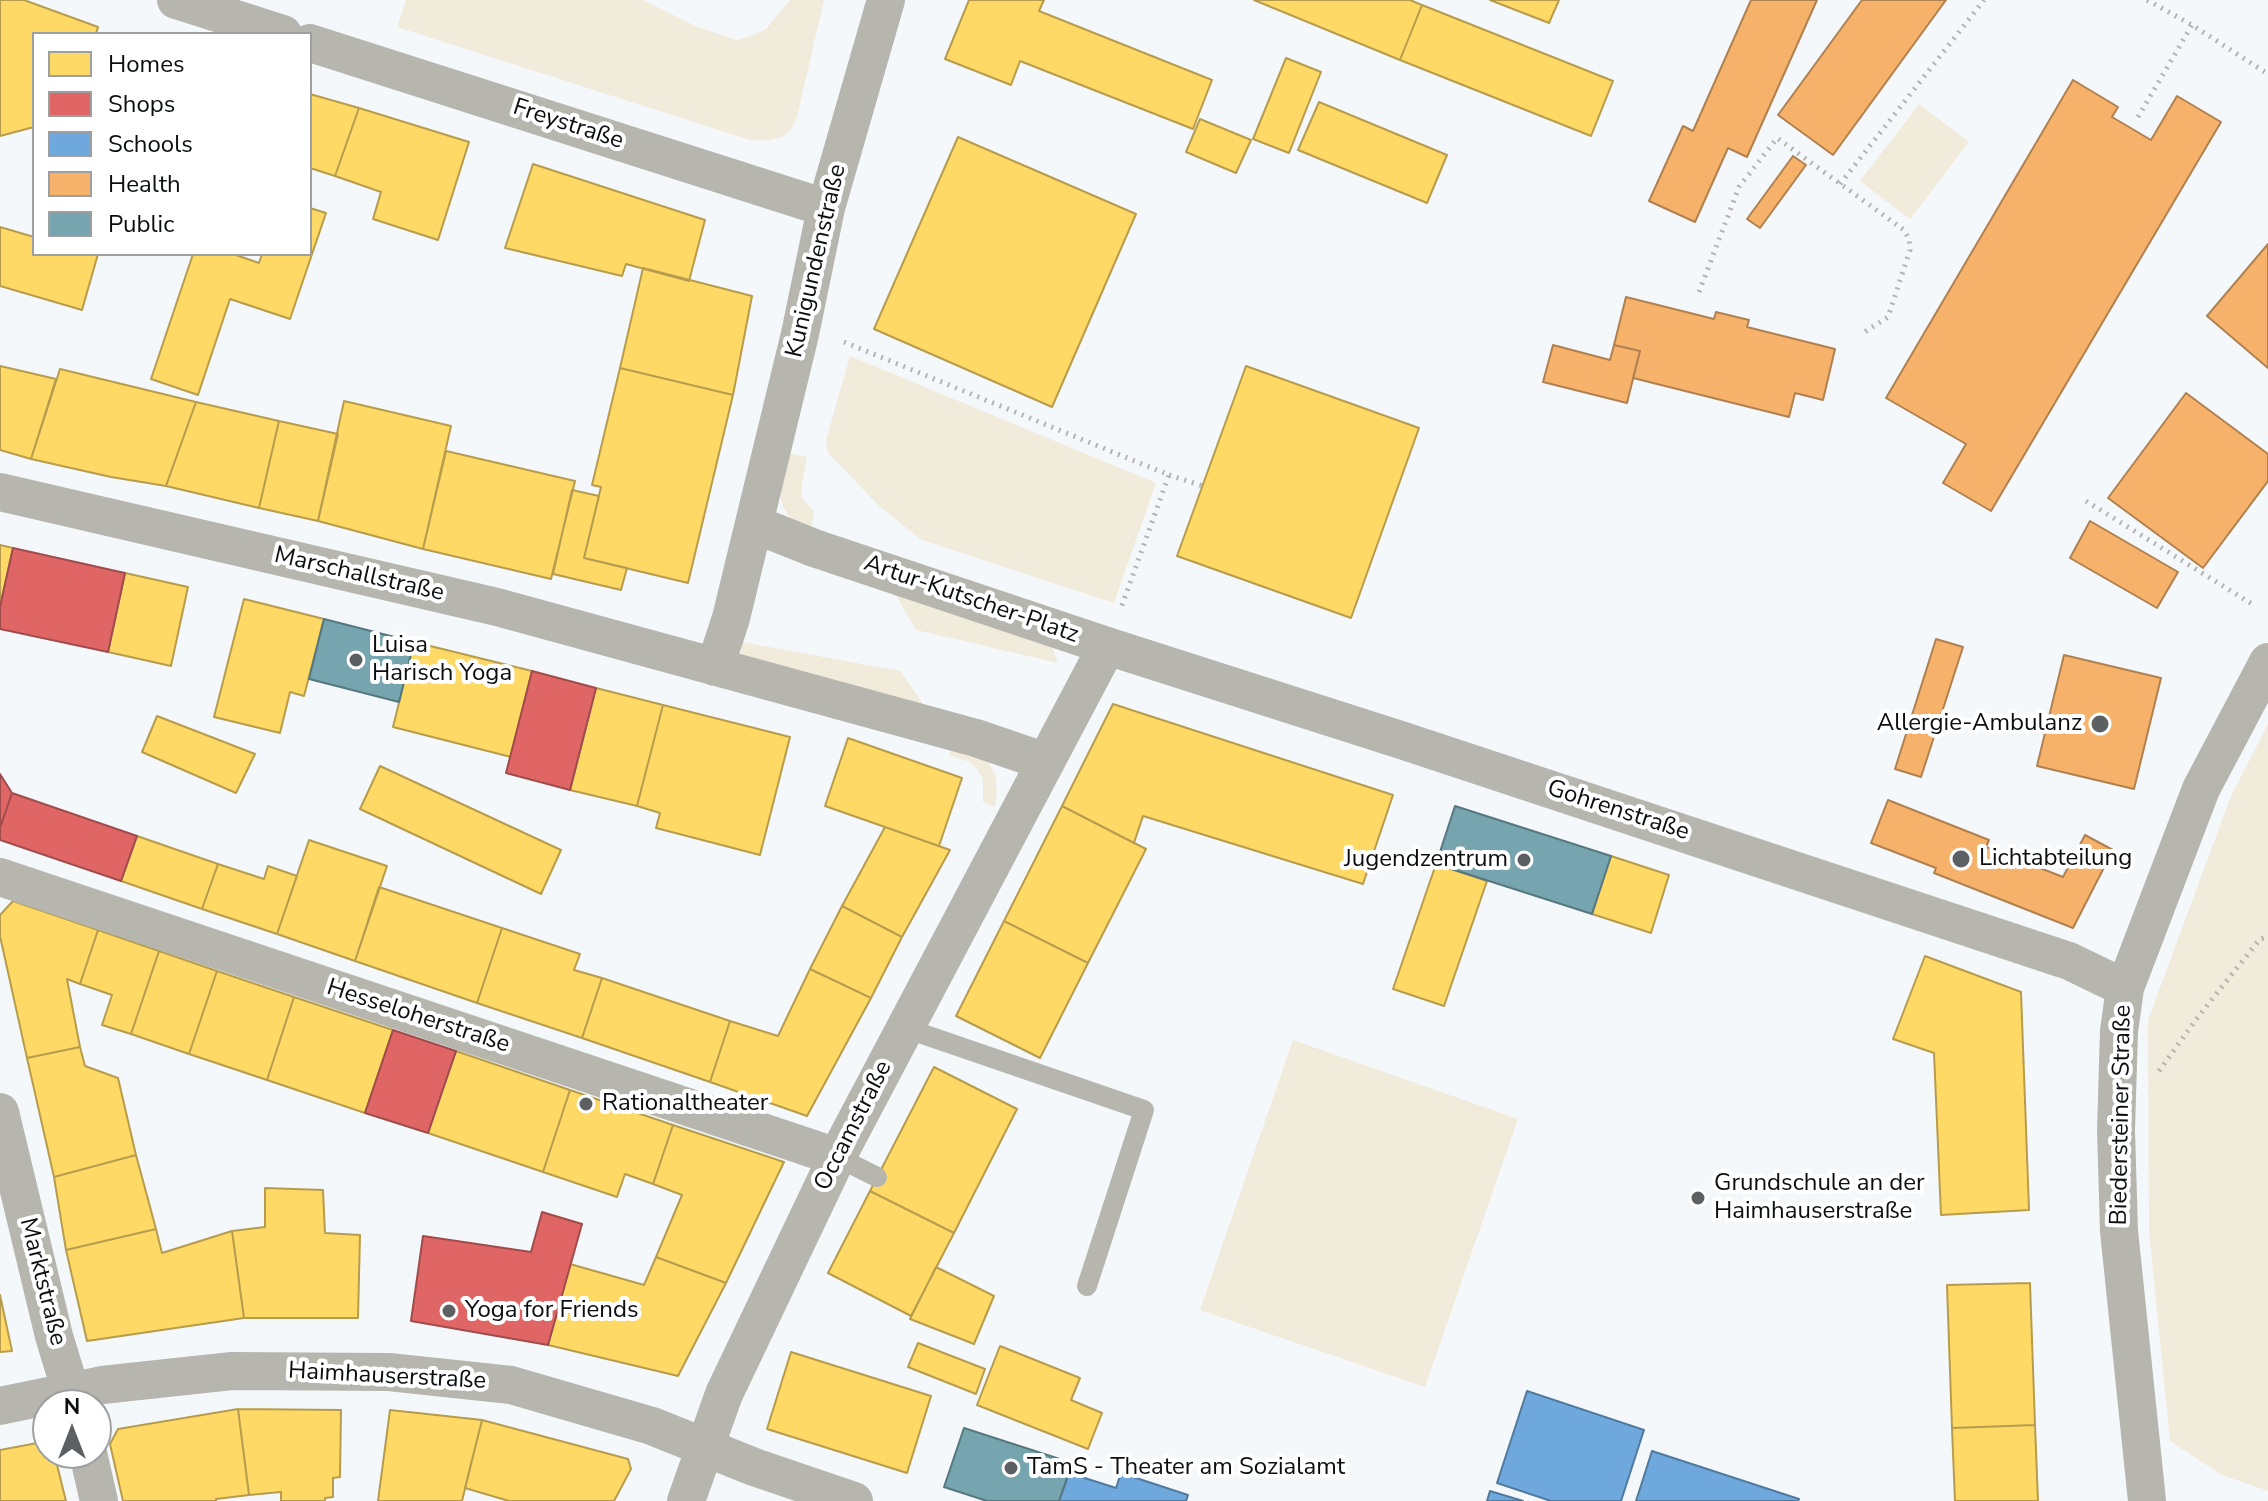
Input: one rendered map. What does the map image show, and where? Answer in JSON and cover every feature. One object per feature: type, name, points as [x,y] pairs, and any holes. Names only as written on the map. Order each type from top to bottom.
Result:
[{"type":"street","points":[[176,0],[277,32]]},
{"type":"street","name":"Kunigundenstraße","points":[[754,524],[800,334],[826,208],[886,0]]},
{"type":"street","name":"Freystraße","points":[[312,44],[826,208]]},
{"type":"street","name":"Marschallstraße","points":[[0,492],[497,607],[715,667]]},
{"type":"street","points":[[754,524],[731,618],[715,667],[976,738],[1046,762]]},
{"type":"street","name":"Artur-Kutscher-Platz","points":[[754,524],[814,548],[1113,630],[1046,762]]},
{"type":"street","name":"Gohrenstraße","points":[[1113,630],[1448,755],[2069,961],[2125,988]]},
{"type":"street","name":"Biedersteiner Straße","points":[[2147,1501],[2119,1231],[2116,1130],[2118,1045],[2125,988],[2201,789],[2268,662]]},
{"type":"street","name":"Occamstraße","points":[[686,1501],[724,1394],[837,1157],[1046,762]]},
{"type":"street","name":"Hesseloherstraße","points":[[0,877],[837,1157]]},
{"type":"street","name":"Marktstraße","points":[[0,1112],[54,1336],[70,1389]]},
{"type":"street","name":"Haimhauserstraße","points":[[93,1389],[102,1385],[232,1371],[389,1372],[511,1385],[652,1426],[754,1467],[854,1501]]},
{"type":"street","name":"Haimhauserstraße","points":[[0,1406],[32,1402]]},
{"type":"street","points":[[92,1469],[99,1501]]},
{"type":"lane","points":[[905,1028],[1144,1110],[1087,1286]]},
{"type":"lane","points":[[837,1157],[877,1177]]},
{"type":"path","points":[[1840,184],[1984,0]]},
{"type":"path","points":[[2147,0],[2268,74]]},
{"type":"path","points":[[2138,117],[2192,25]]},
{"type":"path","points":[[1699,292],[1739,187],[1777,138],[1904,230],[1909,239],[1910,250],[1888,317],[1863,333]]},
{"type":"path","points":[[844,342],[1169,475],[1203,486]]},
{"type":"path","points":[[1113,630],[1169,475]]},
{"type":"path","points":[[2086,501],[2252,604]]},
{"type":"path","points":[[2152,1080],[2260,939],[2268,937]]},
{"type":"shaded area","points":[[406,0],[643,0],[695,26],[736,40],[766,29],[790,0],[824,0],[797,117],[790,131],[770,140],[750,140],[397,27]]},
{"type":"shaded area","points":[[1919,104],[1969,142],[1910,219],[1860,181]]},
{"type":"shaded area","points":[[850,356],[1156,483],[1114,603],[922,540],[880,507],[828,453],[826,440]]},
{"type":"shaded area","points":[[786,453],[807,457],[801,490],[802,498],[814,512],[810,533],[794,523],[783,507],[780,495]]},
{"type":"shaded area","points":[[893,590],[1052,646],[1058,663],[916,630]]},
{"type":"shaded area","points":[[742,642],[900,671],[925,707],[741,656]]},
{"type":"shaded area","points":[[2268,724],[2268,1491],[2222,1475],[2170,1441],[2149,1232],[2148,1020],[2231,796]]},
{"type":"shaded area","points":[[952,743],[987,761],[995,774],[995,807],[983,802],[983,779],[977,769],[970,762],[949,755]]},
{"type":"shaded area","points":[[1293,1040],[1518,1119],[1425,1387],[1200,1310]]},
{"type":"building: Homes","points":[[0,0],[24,0],[98,27],[97,32],[32,32],[32,128],[0,136]]},
{"type":"building: Homes","points":[[969,0],[1044,0],[1039,11],[1212,80],[1193,129],[1020,61],[1011,85],[945,59]]},
{"type":"building: Homes","points":[[1254,0],[1410,0],[1422,5],[1400,60]]},
{"type":"building: Homes","points":[[1490,0],[1559,0],[1549,23]]},
{"type":"building: Homes","points":[[1422,5],[1613,81],[1591,136],[1400,60]]},
{"type":"building: Homes","points":[[1286,58],[1321,72],[1289,153],[1253,139]]},
{"type":"building: Homes","points":[[312,95],[359,108],[335,176],[312,169]]},
{"type":"building: Homes","points":[[1319,102],[1447,155],[1427,203],[1298,150]]},
{"type":"building: Homes","points":[[359,108],[469,142],[438,240],[373,219],[381,192],[335,176]]},
{"type":"building: Homes","points":[[1200,119],[1251,140],[1236,173],[1186,152]]},
{"type":"building: Homes","points":[[958,137],[1136,214],[1052,407],[874,329]]},
{"type":"building: Homes","points":[[533,164],[705,220],[689,281],[626,264],[622,276],[505,248]]},
{"type":"building: Homes","points":[[312,209],[326,213],[312,254]]},
{"type":"building: Homes","points":[[0,227],[32,236],[32,256],[97,256],[82,310],[0,286]]},
{"type":"building: Homes","points":[[192,256],[239,256],[259,263],[261,256],[311,256],[290,319],[230,299],[198,395],[151,379]]},
{"type":"building: Homes","points":[[643,268],[752,296],[733,395],[620,368]]},
{"type":"building: Homes","points":[[0,366],[56,379],[31,459],[0,450]]},
{"type":"building: Homes","points":[[1246,366],[1419,428],[1351,618],[1177,556]]},
{"type":"building: Homes","points":[[620,368],[733,395],[688,583],[584,558],[601,487],[592,485]]},
{"type":"building: Homes","points":[[60,369],[196,402],[166,486],[31,459]]},
{"type":"building: Homes","points":[[344,401],[451,426],[423,549],[318,521]]},
{"type":"building: Homes","points":[[196,402],[279,421],[259,508],[166,486]]},
{"type":"building: Homes","points":[[279,421],[338,434],[318,521],[259,508]]},
{"type":"building: Homes","points":[[446,451],[575,481],[551,579],[423,549]]},
{"type":"building: Homes","points":[[572,490],[599,496],[584,558],[627,568],[621,590],[553,574]]},
{"type":"building: Homes","points":[[0,545],[13,548],[0,607]]},
{"type":"building: Homes","points":[[125,573],[188,587],[171,666],[108,652]]},
{"type":"building: Homes","points":[[244,599],[324,619],[304,696],[290,692],[280,733],[214,717]]},
{"type":"building: Homes","points":[[414,642],[532,671],[511,757],[393,727]]},
{"type":"building: Homes","points":[[596,688],[663,705],[637,806],[570,790]]},
{"type":"building: Homes","points":[[1113,704],[1393,795],[1363,884],[1143,816],[1134,843],[1062,806]]},
{"type":"building: Homes","points":[[663,705],[790,737],[760,855],[656,828],[660,813],[637,806]]},
{"type":"building: Homes","points":[[157,716],[255,754],[236,793],[142,752]]},
{"type":"building: Homes","points":[[848,738],[962,778],[939,846],[825,806]]},
{"type":"building: Homes","points":[[380,766],[561,850],[541,894],[360,809]]},
{"type":"building: Homes","points":[[1062,806],[1146,849],[1088,963],[1004,921]]},
{"type":"building: Homes","points":[[885,827],[950,850],[902,937],[842,906]]},
{"type":"building: Homes","points":[[137,836],[218,864],[202,909],[121,881]]},
{"type":"building: Homes","points":[[309,840],[387,866],[355,961],[277,934]]},
{"type":"building: Homes","points":[[1611,856],[1669,875],[1651,933],[1592,914]]},
{"type":"building: Homes","points":[[218,864],[264,879],[268,866],[297,876],[277,934],[202,909]]},
{"type":"building: Homes","points":[[1436,864],[1487,881],[1444,1006],[1393,989]]},
{"type":"building: Homes","points":[[379,887],[502,928],[477,1003],[355,961]]},
{"type":"building: Homes","points":[[13,901],[98,930],[80,984],[67,979],[80,1047],[27,1058],[0,936],[0,915]]},
{"type":"building: Homes","points":[[842,906],[902,937],[871,998],[810,969]]},
{"type":"building: Homes","points":[[1004,921],[1088,963],[1040,1058],[956,1016]]},
{"type":"building: Homes","points":[[502,928],[580,954],[574,970],[602,978],[582,1038],[477,1003]]},
{"type":"building: Homes","points":[[98,930],[159,951],[131,1034],[102,1025],[112,995],[80,984]]},
{"type":"building: Homes","points":[[159,951],[217,971],[189,1054],[131,1034]]},
{"type":"building: Homes","points":[[1925,956],[2021,992],[2029,1210],[1941,1215],[1934,1053],[1893,1039]]},
{"type":"building: Homes","points":[[810,969],[871,998],[807,1116],[710,1082],[730,1021],[778,1036]]},
{"type":"building: Homes","points":[[217,971],[294,997],[267,1080],[189,1054]]},
{"type":"building: Homes","points":[[602,978],[730,1021],[710,1082],[582,1038]]},
{"type":"building: Homes","points":[[294,997],[393,1030],[365,1113],[267,1080]]},
{"type":"building: Homes","points":[[80,1047],[85,1066],[118,1078],[136,1155],[54,1177],[27,1058]]},
{"type":"building: Homes","points":[[456,1051],[570,1090],[543,1172],[428,1133]]},
{"type":"building: Homes","points":[[934,1067],[1017,1109],[954,1233],[870,1191]]},
{"type":"building: Homes","points":[[570,1090],[673,1125],[653,1184],[625,1174],[617,1197],[543,1172]]},
{"type":"building: Homes","points":[[673,1125],[784,1162],[726,1283],[656,1257],[682,1195],[653,1184]]},
{"type":"building: Homes","points":[[136,1155],[156,1229],[66,1250],[54,1177]]},
{"type":"building: Homes","points":[[265,1188],[323,1190],[325,1233],[360,1235],[358,1318],[244,1318],[232,1231],[265,1227]]},
{"type":"building: Homes","points":[[870,1191],[954,1233],[911,1316],[828,1273]]},
{"type":"building: Homes","points":[[156,1229],[162,1253],[232,1231],[244,1318],[87,1341],[66,1250]]},
{"type":"building: Homes","points":[[656,1257],[726,1283],[678,1376],[548,1345],[570,1264],[644,1285]]},
{"type":"building: Homes","points":[[936,1267],[994,1296],[974,1344],[910,1319]]},
{"type":"building: Homes","points":[[2030,1283],[2035,1425],[1952,1428],[1947,1285]]},
{"type":"building: Homes","points":[[0,1295],[12,1351],[0,1352]]},
{"type":"building: Homes","points":[[918,1343],[985,1369],[976,1394],[908,1367]]},
{"type":"building: Homes","points":[[1000,1346],[1080,1378],[1071,1400],[1102,1413],[1088,1449],[977,1405]]},
{"type":"building: Homes","points":[[791,1352],[931,1396],[907,1473],[767,1429]]},
{"type":"building: Homes","points":[[238,1409],[249,1495],[216,1501],[123,1501],[112,1453],[112,1440],[118,1429]]},
{"type":"building: Homes","points":[[238,1409],[341,1410],[340,1477],[333,1478],[333,1497],[325,1498],[325,1501],[281,1501],[281,1492],[249,1495]]},
{"type":"building: Homes","points":[[390,1410],[482,1420],[462,1501],[378,1501]]},
{"type":"building: Homes","points":[[482,1420],[628,1459],[631,1469],[614,1501],[509,1501],[465,1488]]},
{"type":"building: Homes","points":[[2035,1425],[2038,1501],[1955,1501],[1952,1428]]},
{"type":"building: Homes","points":[[32,1444],[32,1469],[58,1469],[66,1501],[0,1501],[0,1450]]},
{"type":"building: Shops","points":[[13,548],[125,573],[108,652],[0,629],[0,607]]},
{"type":"building: Shops","points":[[532,671],[596,688],[570,790],[506,773]]},
{"type":"building: Shops","points":[[0,774],[12,793],[0,828]]},
{"type":"building: Shops","points":[[12,793],[137,836],[121,881],[0,840],[0,828]]},
{"type":"building: Shops","points":[[393,1030],[456,1051],[428,1133],[365,1113]]},
{"type":"building: Shops","points":[[542,1212],[582,1224],[548,1345],[411,1321],[423,1236],[531,1252]]},
{"type":"building: Schools","points":[[1527,1391],[1644,1430],[1621,1501],[1551,1501],[1497,1483]]},
{"type":"building: Schools","points":[[1652,1451],[1799,1499],[1636,1501]]},
{"type":"building: Schools","points":[[1069,1473],[1116,1488],[1121,1473],[1188,1495],[1186,1501],[1059,1501]]},
{"type":"building: Schools","points":[[1490,1491],[1523,1501],[1487,1501]]},
{"type":"building: Health","points":[[1751,0],[1817,0],[1747,157],[1728,148],[1695,222],[1649,201],[1683,126],[1693,131]]},
{"type":"building: Health","points":[[1862,0],[1946,0],[1833,155],[1778,115]]},
{"type":"building: Health","points":[[2073,80],[2118,107],[2112,117],[2151,140],[2177,96],[2221,122],[1991,511],[1943,483],[1966,444],[1886,398]]},
{"type":"building: Health","points":[[1793,156],[1806,165],[1760,228],[1747,219]]},
{"type":"building: Health","points":[[2268,244],[2268,368],[2207,316]]},
{"type":"building: Health","points":[[1626,297],[1714,319],[1716,312],[1749,320],[1747,327],[1835,349],[1823,400],[1795,393],[1789,417],[1633,378],[1640,351],[1614,345]]},
{"type":"building: Health","points":[[1553,345],[1610,360],[1614,345],[1640,351],[1627,403],[1543,382]]},
{"type":"building: Health","points":[[2186,393],[2268,454],[2268,481],[2203,568],[2108,498]]},
{"type":"building: Health","points":[[2090,521],[2178,572],[2157,608],[2070,558]]},
{"type":"building: Health","points":[[1936,639],[1963,647],[1921,777],[1895,769]]},
{"type":"building: Health","points":[[2064,655],[2161,678],[2134,789],[2037,766]]},
{"type":"building: Health","points":[[1888,800],[1989,840],[1986,847],[2063,877],[2085,835],[2113,850],[2073,928],[1934,873],[1936,868],[1871,843]]},
{"type":"building: Public","points":[[324,619],[414,642],[399,702],[309,679]]},
{"type":"building: Public","points":[[1455,806],[1611,856],[1592,914],[1436,864]]},
{"type":"building: Public","name":"TamS - Theater am Sozialamt","points":[[964,1428],[1072,1463],[1059,1501],[987,1501],[944,1487]]},
{"type":"place","name":"Luisa Harisch Yoga","points":[[356,660]]},
{"type":"place","name":"Allergie-Ambulanz","points":[[2100,724]]},
{"type":"place","name":"Lichtabteilung","points":[[1961,859]]},
{"type":"place","name":"Jugendzentrum","points":[[1524,860]]},
{"type":"place","name":"Rationaltheater","points":[[586,1104]]},
{"type":"place","name":"Grundschule an der Haimhauserstraße","points":[[1698,1198]]},
{"type":"place","name":"Yoga for Friends","points":[[449,1311]]},
{"type":"place","name":"TamS - Theater am Sozialamt","points":[[1011,1468]]}]
